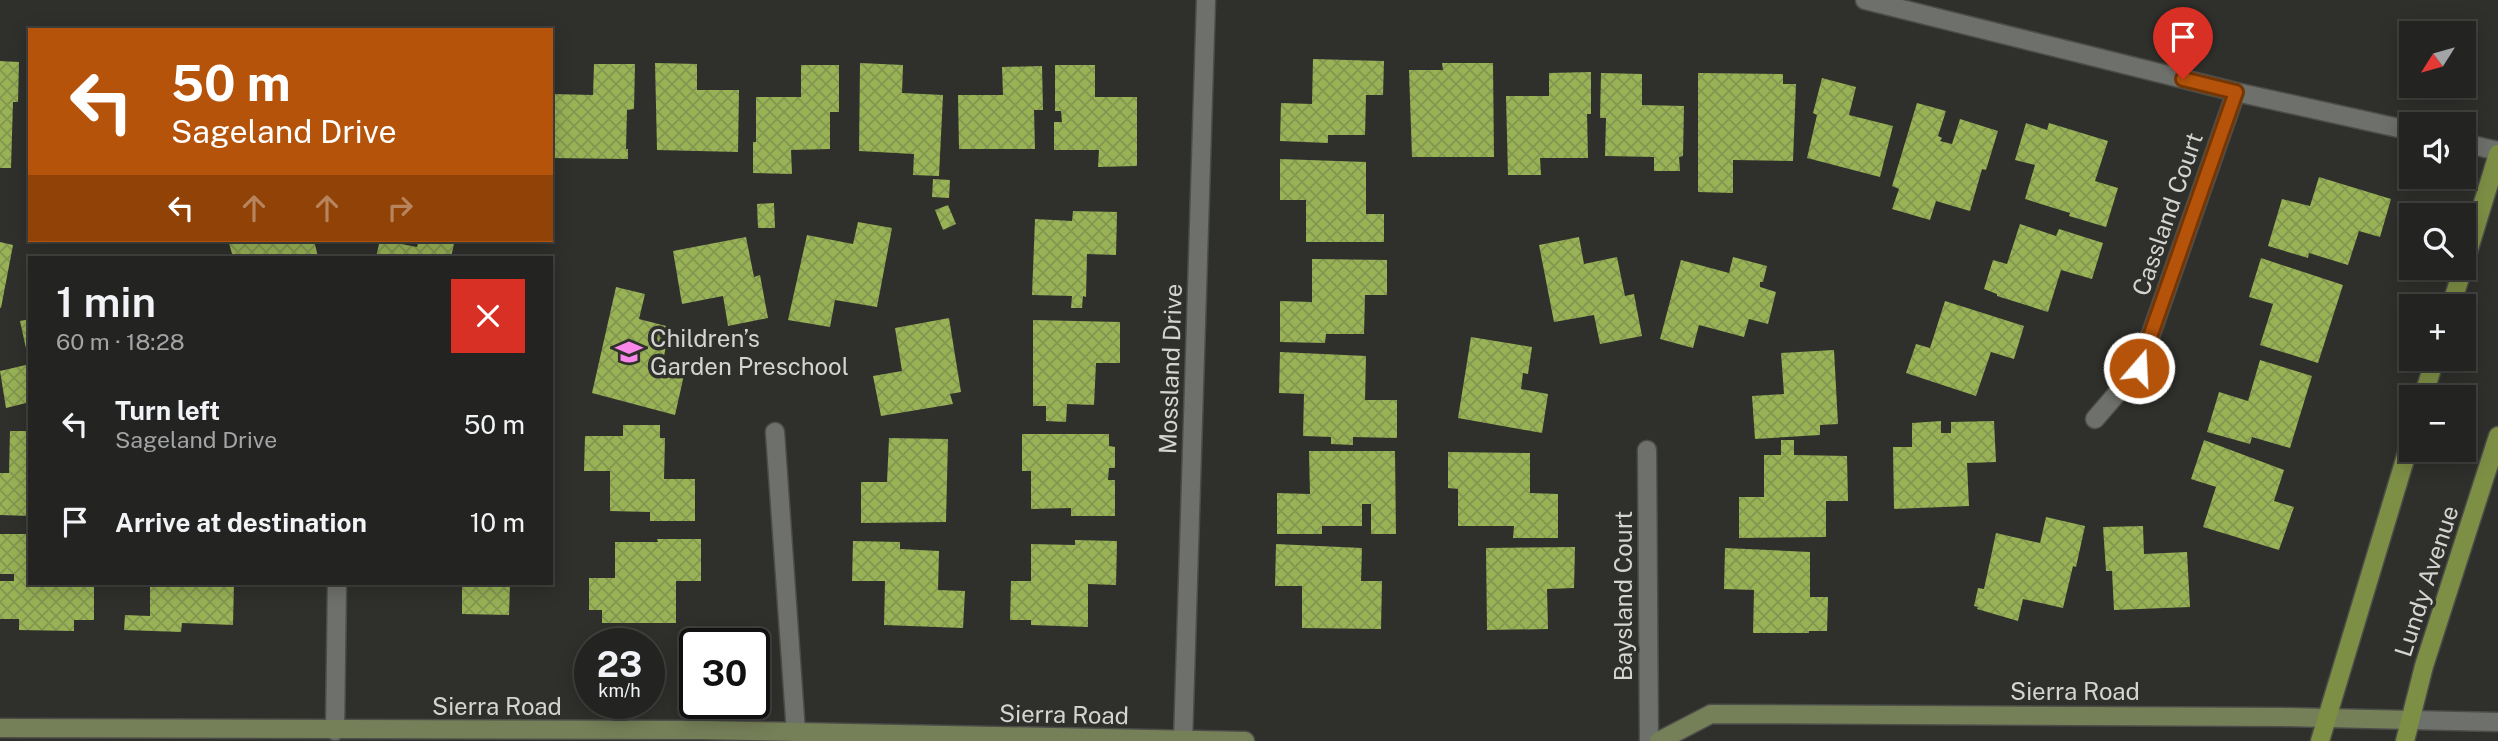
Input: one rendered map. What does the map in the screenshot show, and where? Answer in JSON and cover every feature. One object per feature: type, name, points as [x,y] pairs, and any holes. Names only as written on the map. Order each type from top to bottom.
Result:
[{"type":"main road","points":[[2476,226],[2498,152]]},
{"type":"main road","name":"Lundy Avenue","points":[[2405,741],[2424,666],[2498,436]]},
{"type":"main road","points":[[2320,741],[2404,462]]},
{"type":"main road","name":"Sierra Road","points":[[1659,741],[1711,714],[2327,717],[2410,720]]},
{"type":"main road","name":"Sierra Road","points":[[0,729],[251,734],[335,731],[702,730],[1245,741]]},
{"type":"street","name":"Mossland Drive","points":[[1183,741],[1206,0]]},
{"type":"street","points":[[1865,0],[2236,92],[2399,128]]},
{"type":"street","name":"Cassland Court","points":[[2095,419],[2139,368],[2236,92]]},
{"type":"street","points":[[2476,146],[2498,152]]},
{"type":"street","points":[[775,432],[796,733]]},
{"type":"street","name":"Baysland Court","points":[[1647,450],[1649,741]]},
{"type":"street","points":[[335,731],[337,585]]},
{"type":"street","name":"Sierra Road","points":[[2410,720],[2498,722]]},
{"type":"building","points":[[1313,59],[1384,61],[1383,95],[1366,95],[1365,135],[1328,135],[1328,143],[1280,141],[1281,103],[1312,104]]},
{"type":"building","points":[[0,61],[19,62],[18,102],[13,102],[11,168],[0,168]]},
{"type":"building","points":[[655,63],[697,64],[697,90],[739,90],[738,152],[657,150]]},
{"type":"building","points":[[860,63],[903,65],[902,93],[943,95],[939,176],[913,175],[914,154],[859,151]]},
{"type":"building","points":[[1442,63],[1493,63],[1494,157],[1412,157],[1409,70],[1443,70]]},
{"type":"building","points":[[594,64],[635,64],[634,109],[627,110],[628,159],[553,158],[553,94],[593,95]]},
{"type":"building","points":[[801,65],[839,65],[839,112],[830,112],[830,149],[791,150],[792,174],[753,173],[756,97],[801,97]]},
{"type":"building","points":[[1055,65],[1095,65],[1095,97],[1137,97],[1137,166],[1098,167],[1099,150],[1054,150],[1054,122],[1062,122],[1061,111],[1055,111]]},
{"type":"building","points":[[1042,66],[1043,110],[1034,110],[1035,149],[959,149],[958,95],[1003,95],[1002,67]]},
{"type":"building","points":[[1591,72],[1591,114],[1587,114],[1588,158],[1540,158],[1541,175],[1508,175],[1506,96],[1549,96],[1549,73]]},
{"type":"building","points":[[1601,73],[1642,74],[1642,105],[1684,106],[1680,171],[1654,171],[1654,157],[1605,156],[1606,118],[1600,118]]},
{"type":"building","points":[[1698,73],[1783,74],[1783,84],[1796,84],[1793,161],[1733,160],[1733,193],[1698,192]]},
{"type":"building","points":[[1822,78],[1856,87],[1849,115],[1893,126],[1880,177],[1807,158],[1817,115],[1813,113]]},
{"type":"building","points":[[1917,103],[1946,111],[1938,136],[1942,138],[1940,141],[1952,144],[1960,119],[1998,131],[1986,170],[1982,169],[1970,211],[1936,201],[1930,220],[1892,209],[1899,189],[1892,186]]},
{"type":"building","points":[[2026,123],[2047,130],[2049,123],[2108,141],[2095,181],[2118,188],[2106,227],[2025,199],[2035,165],[2015,160]]},
{"type":"building","points":[[1280,159],[1366,162],[1366,214],[1384,214],[1384,242],[1306,242],[1306,200],[1280,200]]},
{"type":"building","points":[[2319,177],[2391,199],[2380,237],[2359,231],[2348,265],[2309,253],[2308,258],[2268,246],[2282,199],[2310,206]]},
{"type":"building","points":[[933,179],[950,180],[949,198],[932,197]]},
{"type":"building","points":[[774,203],[775,228],[758,228],[757,204]]},
{"type":"building","points":[[948,205],[956,224],[943,230],[935,210]]},
{"type":"building","points":[[1073,211],[1117,212],[1116,255],[1087,254],[1086,297],[1083,296],[1082,308],[1071,308],[1072,296],[1032,295],[1035,219],[1072,221]]},
{"type":"building","points":[[858,222],[892,228],[877,307],[835,300],[830,327],[788,320],[807,235],[853,244]]},
{"type":"building","points":[[2020,224],[2056,236],[2059,229],[2103,243],[2092,279],[2061,270],[2048,312],[1997,296],[1984,289],[1993,260],[2007,264]]},
{"type":"building","points":[[746,237],[754,277],[760,275],[768,318],[728,326],[723,296],[682,304],[673,251]]},
{"type":"building","points":[[1579,237],[1584,264],[1617,257],[1625,296],[1634,294],[1642,336],[1600,344],[1594,315],[1554,322],[1539,245]]},
{"type":"building","points":[[0,242],[13,245],[1,308],[0,308]]},
{"type":"building","points":[[229,242],[314,242],[318,256],[233,256]]},
{"type":"building","points":[[380,242],[417,247],[418,242],[455,242],[451,256],[376,256]]},
{"type":"building","points":[[1733,257],[1767,266],[1760,287],[1776,292],[1768,324],[1749,319],[1744,337],[1699,325],[1693,348],[1660,339],[1681,260],[1729,273]]},
{"type":"building","points":[[2261,258],[2343,285],[2318,363],[2260,345],[2273,304],[2249,297]]},
{"type":"building","points":[[1312,259],[1387,260],[1387,295],[1365,295],[1364,334],[1326,334],[1325,343],[1280,342],[1280,301],[1312,302]]},
{"type":"building","points":[[616,287],[645,294],[639,319],[670,327],[664,356],[660,355],[657,368],[684,375],[675,415],[592,393]]},
{"type":"building","points":[[1945,301],[2024,326],[2014,359],[1991,352],[1976,396],[1906,373],[1916,344],[1930,348]]},
{"type":"building","points":[[949,318],[961,392],[950,394],[953,404],[881,416],[873,376],[902,371],[895,328]]},
{"type":"building","points":[[28,319],[28,357],[20,321]]},
{"type":"building","points":[[1033,320],[1120,322],[1120,363],[1096,363],[1094,405],[1067,404],[1066,422],[1046,421],[1046,406],[1033,406]]},
{"type":"building","points":[[1471,337],[1532,347],[1528,374],[1523,373],[1521,389],[1548,394],[1542,433],[1458,418]]},
{"type":"building","points":[[1834,350],[1838,424],[1820,425],[1820,435],[1755,439],[1752,396],[1784,394],[1781,353]]},
{"type":"building","points":[[1280,352],[1366,356],[1365,400],[1397,400],[1397,438],[1353,437],[1353,445],[1331,444],[1331,437],[1303,436],[1304,394],[1279,393]]},
{"type":"building","points":[[2260,360],[2312,376],[2290,448],[2252,437],[2250,444],[2207,432],[2219,392],[2248,401]]},
{"type":"building","points":[[28,364],[28,402],[6,408],[0,371]]},
{"type":"building","points":[[1941,421],[1941,433],[1951,433],[1951,422],[1994,421],[1996,462],[1967,463],[1969,506],[1894,509],[1893,447],[1912,447],[1912,423]]},
{"type":"building","points":[[623,425],[660,425],[660,438],[665,438],[664,479],[695,479],[695,521],[650,521],[650,512],[610,511],[610,471],[584,471],[585,436],[623,436]]},
{"type":"building","points":[[10,431],[28,431],[28,516],[0,515],[0,473],[9,473]]},
{"type":"building","points":[[1022,434],[1109,434],[1109,446],[1115,447],[1115,468],[1109,468],[1108,480],[1115,480],[1115,516],[1071,516],[1071,508],[1031,509],[1031,471],[1022,471]]},
{"type":"building","points":[[889,438],[948,439],[946,522],[861,523],[861,482],[887,482]]},
{"type":"building","points":[[1781,440],[1794,440],[1794,455],[1847,456],[1848,501],[1826,501],[1826,537],[1739,538],[1739,497],[1764,497],[1764,455],[1781,455]]},
{"type":"building","points":[[2204,440],[2284,470],[2274,501],[2294,507],[2279,550],[2203,527],[2216,487],[2191,479]]},
{"type":"building","points":[[1309,451],[1395,451],[1396,534],[1371,534],[1371,504],[1362,504],[1362,526],[1322,526],[1322,534],[1277,534],[1277,493],[1310,494]]},
{"type":"building","points":[[1448,452],[1530,453],[1530,493],[1558,494],[1558,538],[1513,538],[1514,526],[1458,526],[1458,489],[1448,488]]},
{"type":"building","points":[[2046,517],[2085,526],[2063,608],[2023,599],[2018,621],[1977,609],[1978,607],[1974,606],[1978,588],[1984,589],[1996,533],[2040,543]]},
{"type":"building","points":[[2143,526],[2144,554],[2187,552],[2190,607],[2114,610],[2112,571],[2106,571],[2103,527]]},
{"type":"building","points":[[0,534],[26,534],[28,585],[94,585],[94,620],[74,620],[74,631],[19,630],[19,619],[0,619],[0,581],[14,581],[14,574],[0,574]]},
{"type":"building","points":[[657,539],[701,539],[701,581],[676,581],[676,623],[602,623],[602,610],[589,610],[589,578],[615,578],[615,542],[658,542]]},
{"type":"building","points":[[1075,540],[1117,541],[1116,585],[1088,584],[1088,627],[1031,625],[1031,620],[1010,620],[1011,581],[1031,581],[1031,544],[1075,545]]},
{"type":"building","points":[[853,541],[900,542],[900,549],[939,551],[938,590],[965,591],[963,628],[884,625],[885,581],[852,581]]},
{"type":"building","points":[[1276,544],[1362,548],[1361,581],[1382,581],[1381,629],[1302,628],[1302,586],[1275,586]]},
{"type":"building","points":[[1575,547],[1574,588],[1547,589],[1548,629],[1487,630],[1486,548]]},
{"type":"building","points":[[1725,548],[1810,552],[1810,597],[1828,597],[1827,631],[1753,633],[1754,590],[1724,589]]},
{"type":"building","points":[[150,585],[234,585],[233,625],[182,623],[181,632],[124,630],[125,615],[150,616]]},
{"type":"building","points":[[462,585],[510,585],[509,615],[462,614]]},
{"type":"place","name":"Children’s Garden Preschool","points":[[629,352]]},
{"type":"route","points":[[2139,368],[2236,92],[2183,79]]}]
